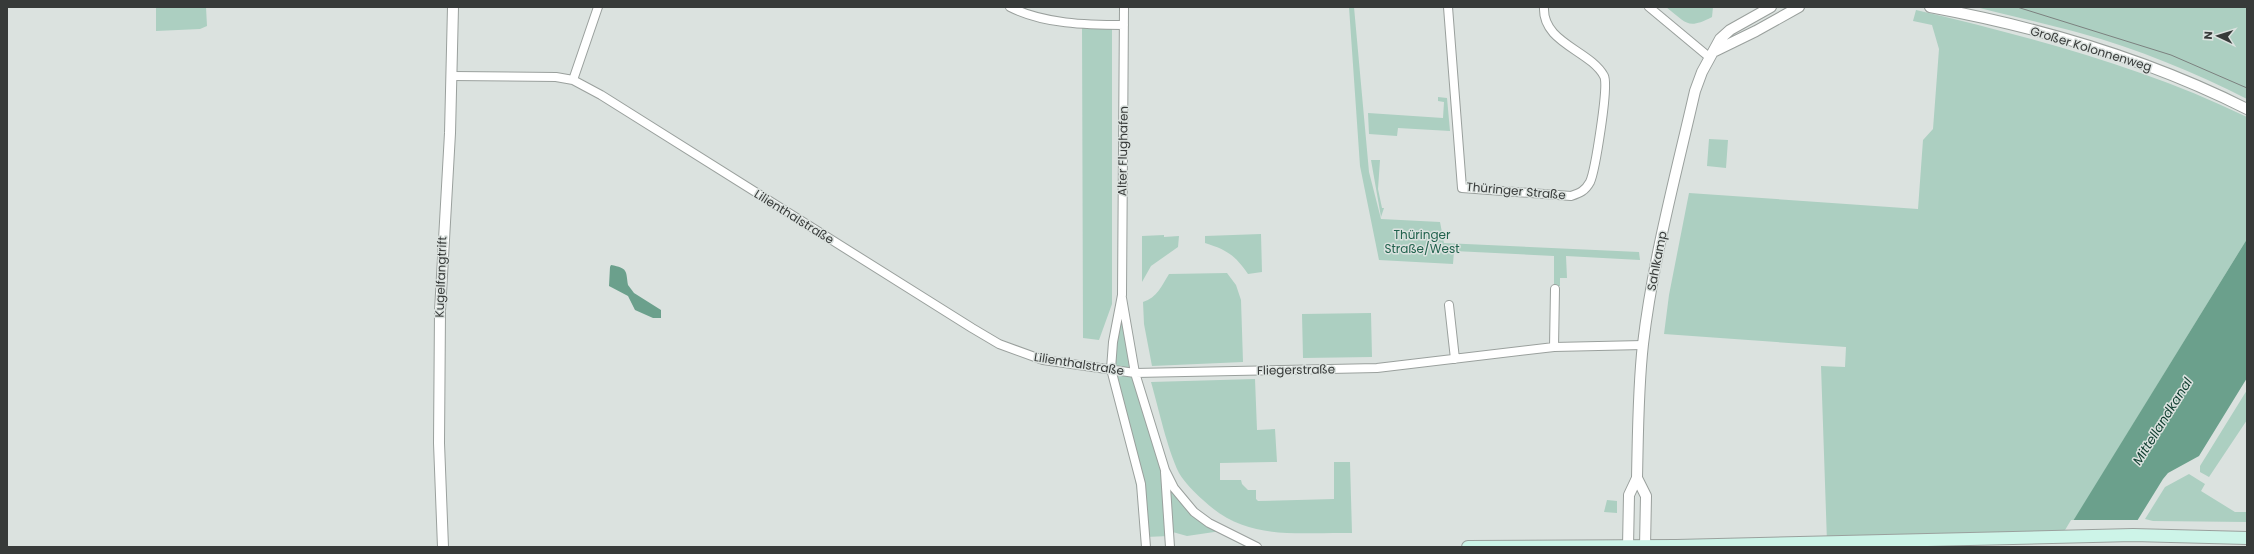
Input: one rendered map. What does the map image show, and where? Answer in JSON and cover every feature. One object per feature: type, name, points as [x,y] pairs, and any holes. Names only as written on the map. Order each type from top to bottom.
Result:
[{"type":"main road","points":[[1468,547],[1646,547],[2133,535],[2247,538]]},
{"type":"street","name":"Kugelfangtrift","points":[[443,547],[439,443],[440,311],[452,76],[453,7]]},
{"type":"street","points":[[573,80],[598,7]]},
{"type":"street","points":[[1010,7],[1031,16],[1095,25],[1124,25]]},
{"type":"street","name":"Alter Flughafen","points":[[1124,7],[1122,296],[1135,373],[1165,470],[1175,489],[1194,512],[1221,531],[1257,547]]},
{"type":"street","name":"Thüringer Straße","points":[[1448,7],[1462,188],[1571,196],[1582,192],[1594,174],[1605,95],[1605,78],[1599,69],[1555,34],[1547,23],[1544,7]]},
{"type":"street","points":[[1649,7],[1712,54],[1799,7]]},
{"type":"street","name":"Sahlkamp","points":[[1628,546],[1629,494],[1637,478],[1643,345],[1657,260],[1695,91],[1720,39],[1730,30],[1771,7]]},
{"type":"street","name":"Großer Kolonnenweg","points":[[1930,7],[2030,30],[2099,50],[2205,88],[2247,109]]},
{"type":"street","name":"Lilienthalstraße","points":[[452,76],[543,76],[573,80],[601,95],[999,344],[1043,360],[1135,373]]},
{"type":"street","points":[[1554,347],[1555,289]]},
{"type":"street","name":"Alter Flughafen","points":[[1122,296],[1113,342],[1111,369],[1141,484],[1146,547]]},
{"type":"street","points":[[1449,305],[1455,359]]},
{"type":"street","name":"Fliegerstraße","points":[[1135,373],[1377,368],[1554,347],[1643,345]]},
{"type":"street","name":"Alter Flughafen","points":[[1165,470],[1170,547]]},
{"type":"street","name":"Sahlkamp","points":[[1637,478],[1646,496],[1646,547]]},
{"type":"green space","points":[[156,7],[206,7],[207,26],[200,29],[156,31]]},
{"type":"green space","name":"Thüringer Straße/West","points":[[1349,7],[1354,7],[1369,172],[1381,219],[1440,222],[1444,243],[1639,252],[1640,260],[1566,256],[1567,278],[1560,278],[1560,286],[1554,286],[1554,256],[1454,251],[1453,264],[1379,260],[1360,166]]},
{"type":"green space","points":[[1666,7],[1713,7],[1712,17],[1692,24],[1683,21]]},
{"type":"green space","points":[[1976,7],[2247,7],[2247,99],[2186,70],[2123,46],[2067,29]]},
{"type":"green space","points":[[1916,10],[2085,54],[2167,83],[2247,117],[2247,239],[2065,535],[1827,542],[1821,366],[1845,367],[1846,347],[1664,334],[1669,295],[1689,193],[1918,209],[1923,140],[1933,129],[1939,49],[1932,25],[1913,21]]},
{"type":"green space","points":[[1082,23],[1112,25],[1112,304],[1099,340],[1083,338]]},
{"type":"green space","points":[[1438,97],[1447,98],[1450,131],[1398,128],[1397,136],[1369,134],[1368,113],[1443,118],[1444,102],[1438,101]]},
{"type":"green space","points":[[1709,139],[1728,140],[1726,168],[1707,166]]},
{"type":"green space","points":[[1371,160],[1380,160],[1378,189],[1382,208],[1384,208],[1381,217]]},
{"type":"green space","points":[[1261,234],[1262,272],[1248,274],[1239,262],[1230,254],[1205,243],[1205,236]]},
{"type":"green space","points":[[1164,235],[1164,237],[1179,236],[1178,247],[1151,266],[1142,282],[1142,236]]},
{"type":"green space","points":[[1227,273],[1236,285],[1241,300],[1243,362],[1152,366],[1144,324],[1143,302],[1156,294],[1169,274]]},
{"type":"green space","points":[[1122,295],[1131,349],[1165,470],[1185,501],[1221,531],[1187,536],[1169,531],[1169,536],[1146,537],[1111,355]]},
{"type":"green space","points":[[1371,313],[1372,357],[1303,358],[1302,314]]},
{"type":"green space","points":[[1255,379],[1257,430],[1275,429],[1277,462],[1220,463],[1220,480],[1241,480],[1242,484],[1248,490],[1256,490],[1256,499],[1258,501],[1334,499],[1334,462],[1350,462],[1352,533],[1273,532],[1255,529],[1237,523],[1220,513],[1203,500],[1179,473],[1167,441],[1151,382]]},
{"type":"green space","points":[[2247,390],[2247,420],[2209,477],[2200,472],[2200,466]]},
{"type":"green space","points":[[2189,474],[2205,484],[2201,491],[2235,512],[2247,512],[2247,522],[2153,521],[2145,519],[2165,487]]},
{"type":"green space","points":[[1607,500],[1617,501],[1617,513],[1604,512]]},
{"type":"water","name":"Mittellandkanal","points":[[2247,239],[2247,378],[2199,456],[2168,473],[2121,547],[2057,547]]},
{"type":"water","points":[[611,265],[621,267],[625,271],[628,285],[634,293],[661,310],[661,318],[653,318],[635,310],[628,296],[609,286]]},
{"type":"pier","points":[[2071,520],[2140,520],[2124,547],[2055,547]]},
{"type":"tram line","points":[[2017,7],[2171,55],[2247,88]]},
{"type":"tram line","points":[[2076,547],[2141,547]]}]
